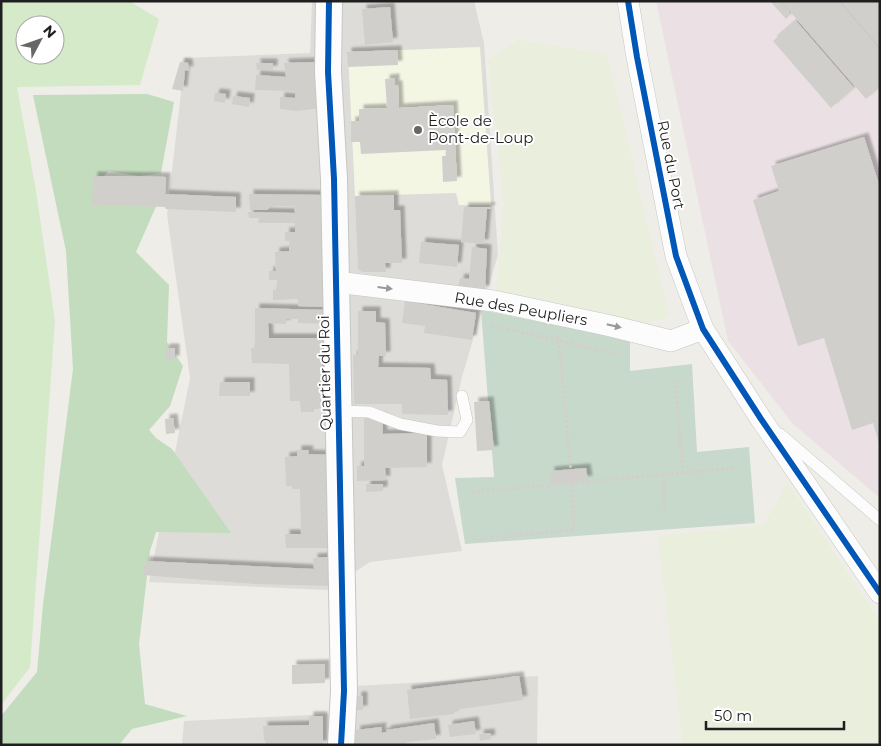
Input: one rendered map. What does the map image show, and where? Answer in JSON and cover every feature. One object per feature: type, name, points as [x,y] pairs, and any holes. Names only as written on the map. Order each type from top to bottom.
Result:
[{"type":"street","name":"Quartier du Roi","points":[[329,1],[328,72],[334,179],[344,691],[341,745]]},
{"type":"street","name":"Rue du Port","points":[[628,1],[676,256],[703,329],[761,419],[880,593]]},
{"type":"street","name":"Rue des Peupliers","points":[[336,282],[494,301],[611,326],[670,341],[703,329]]},
{"type":"lane","points":[[338,411],[369,412],[400,424],[437,432],[460,432],[467,420],[462,396]]},
{"type":"lane","points":[[761,419],[880,520]]},
{"type":"path","points":[[476,540],[574,530],[572,483],[557,314]]},
{"type":"path","points":[[492,326],[619,355]]},
{"type":"path","points":[[675,381],[683,473]]},
{"type":"path","points":[[472,492],[736,468]]},
{"type":"path","points":[[663,475],[665,515]]},
{"type":"shaded area","points":[[312,1],[474,1],[484,43],[498,255],[462,377],[442,465],[462,551],[370,562],[327,590],[149,582],[190,378],[167,214],[185,58],[310,53]]},
{"type":"shaded area","points":[[656,1],[880,1],[880,498],[793,424],[728,341]]},
{"type":"shaded area","points":[[518,40],[607,54],[669,317],[643,324],[496,292],[504,203],[488,60]]},
{"type":"shaded area","name":"Ècole de Pont-de-Loup","points":[[480,47],[491,205],[459,205],[456,193],[355,196],[348,52]]},
{"type":"shaded area","points":[[481,310],[630,340],[630,371],[692,364],[697,452],[749,447],[755,523],[465,544],[455,478],[494,477]]},
{"type":"shaded area","points":[[787,482],[880,622],[880,745],[683,745],[658,536],[764,525]]},
{"type":"shaded area","points":[[538,676],[537,745],[182,745],[184,721],[331,714],[355,686]]},
{"type":"green space","points":[[1,1],[129,1],[159,19],[140,85],[17,87],[36,191],[55,321],[30,667],[1,705]]},
{"type":"green space","points":[[147,94],[174,102],[161,173],[139,176],[108,171],[97,185],[158,202],[136,252],[169,285],[167,342],[183,366],[170,406],[149,430],[156,438],[172,449],[231,533],[156,532],[150,551],[139,644],[145,704],[187,716],[132,729],[119,745],[1,745],[1,716],[37,672],[43,605],[73,369],[66,251],[33,95]]},
{"type":"building","points":[[770,1],[780,1],[789,11],[787,12],[790,15],[786,19]]},
{"type":"building","points":[[781,1],[839,1],[880,49],[880,87],[866,99]]},
{"type":"building","points":[[840,1],[880,1],[880,48]]},
{"type":"building","points":[[390,7],[393,42],[365,45],[362,9]]},
{"type":"building","points":[[796,21],[854,88],[831,108],[773,41]]},
{"type":"building","points":[[397,50],[398,65],[348,67],[347,52]]},
{"type":"building","points":[[180,62],[188,63],[189,71],[185,70],[183,91],[172,89]]},
{"type":"building","points":[[314,62],[321,108],[297,111],[280,109],[280,97],[295,98],[295,91],[255,90],[256,75],[286,77],[284,63]]},
{"type":"building","points":[[256,63],[273,63],[273,70],[257,70]]},
{"type":"building","points":[[395,78],[395,85],[398,85],[399,108],[453,105],[457,181],[443,182],[442,156],[446,156],[446,150],[361,154],[360,142],[351,142],[351,121],[359,121],[359,109],[387,108],[385,79]]},
{"type":"building","points":[[215,93],[226,94],[225,103],[214,101]]},
{"type":"building","points":[[233,96],[250,98],[249,107],[232,104]]},
{"type":"building","points":[[864,137],[880,188],[879,443],[873,423],[852,430],[824,338],[798,346],[753,200],[779,191],[771,166]]},
{"type":"building","points":[[93,176],[166,177],[165,194],[236,197],[236,212],[166,209],[165,207],[92,205]]},
{"type":"building","points":[[249,194],[322,195],[326,307],[298,306],[298,299],[273,300],[273,290],[277,290],[277,280],[269,280],[269,271],[276,271],[275,252],[289,251],[289,241],[285,241],[285,232],[295,232],[295,223],[258,223],[259,218],[249,218],[248,212],[295,213],[294,206],[271,206],[267,210],[250,210]]},
{"type":"building","points":[[394,195],[394,210],[400,210],[402,263],[385,263],[386,272],[362,272],[358,269],[355,196]]},
{"type":"building","points":[[464,207],[491,207],[491,209],[487,209],[484,244],[461,242]]},
{"type":"building","points":[[421,242],[459,245],[457,267],[419,263]]},
{"type":"building","points":[[472,247],[487,249],[485,290],[458,288],[460,278],[469,279]]},
{"type":"building","points":[[405,301],[476,313],[472,340],[424,333],[425,326],[402,323]]},
{"type":"building","points":[[255,308],[326,310],[326,324],[298,323],[298,319],[286,319],[286,324],[268,323],[269,338],[327,338],[327,363],[322,363],[323,394],[328,393],[328,407],[314,408],[314,412],[301,412],[300,401],[290,401],[289,364],[252,363],[251,348],[255,348]]},
{"type":"building","points":[[358,311],[376,311],[376,322],[385,323],[386,356],[379,356],[378,367],[430,368],[431,379],[447,380],[448,415],[402,414],[402,404],[354,404],[353,355],[358,355]]},
{"type":"building","points":[[165,348],[175,348],[175,360],[165,360]]},
{"type":"building","points":[[220,382],[250,382],[250,396],[219,396]]},
{"type":"building","points":[[489,401],[494,450],[477,451],[474,402]]},
{"type":"building","points":[[382,417],[383,434],[427,433],[427,467],[385,468],[386,480],[357,481],[357,466],[364,466],[364,418]]},
{"type":"building","points":[[173,418],[175,433],[166,434],[165,419]]},
{"type":"building","points":[[297,450],[309,450],[308,454],[332,455],[334,548],[286,548],[285,534],[301,534],[300,489],[292,489],[292,486],[286,486],[285,457],[297,456]]},
{"type":"building","points":[[586,468],[588,480],[551,484],[550,471]]},
{"type":"building","points":[[366,484],[383,484],[383,491],[366,492]]},
{"type":"building","points":[[328,557],[333,586],[255,584],[143,575],[145,561],[314,569],[313,558]]},
{"type":"building","points":[[325,664],[325,683],[292,684],[292,665]]},
{"type":"building","points":[[519,676],[523,700],[454,710],[454,714],[410,719],[407,690]]},
{"type":"building","points":[[357,696],[363,696],[363,710],[357,710]]},
{"type":"building","points":[[309,716],[323,716],[323,745],[266,745],[263,726],[309,725]]},
{"type":"building","points":[[474,721],[476,734],[450,737],[448,725]]},
{"type":"building","points":[[434,723],[436,739],[406,742],[406,745],[397,745],[397,743],[393,745],[355,745],[356,730],[382,727],[381,733],[387,732],[386,730]]},
{"type":"building","points":[[490,733],[491,739],[480,741],[479,734]]},
{"type":"cycle path","points":[[329,1],[328,72],[334,179],[344,691],[341,745]]},
{"type":"cycle path","points":[[628,1],[637,57],[676,256],[703,329],[761,419],[880,593]]},
{"type":"place","name":"Ècole de Pont-de-Loup","points":[[418,130]]}]
